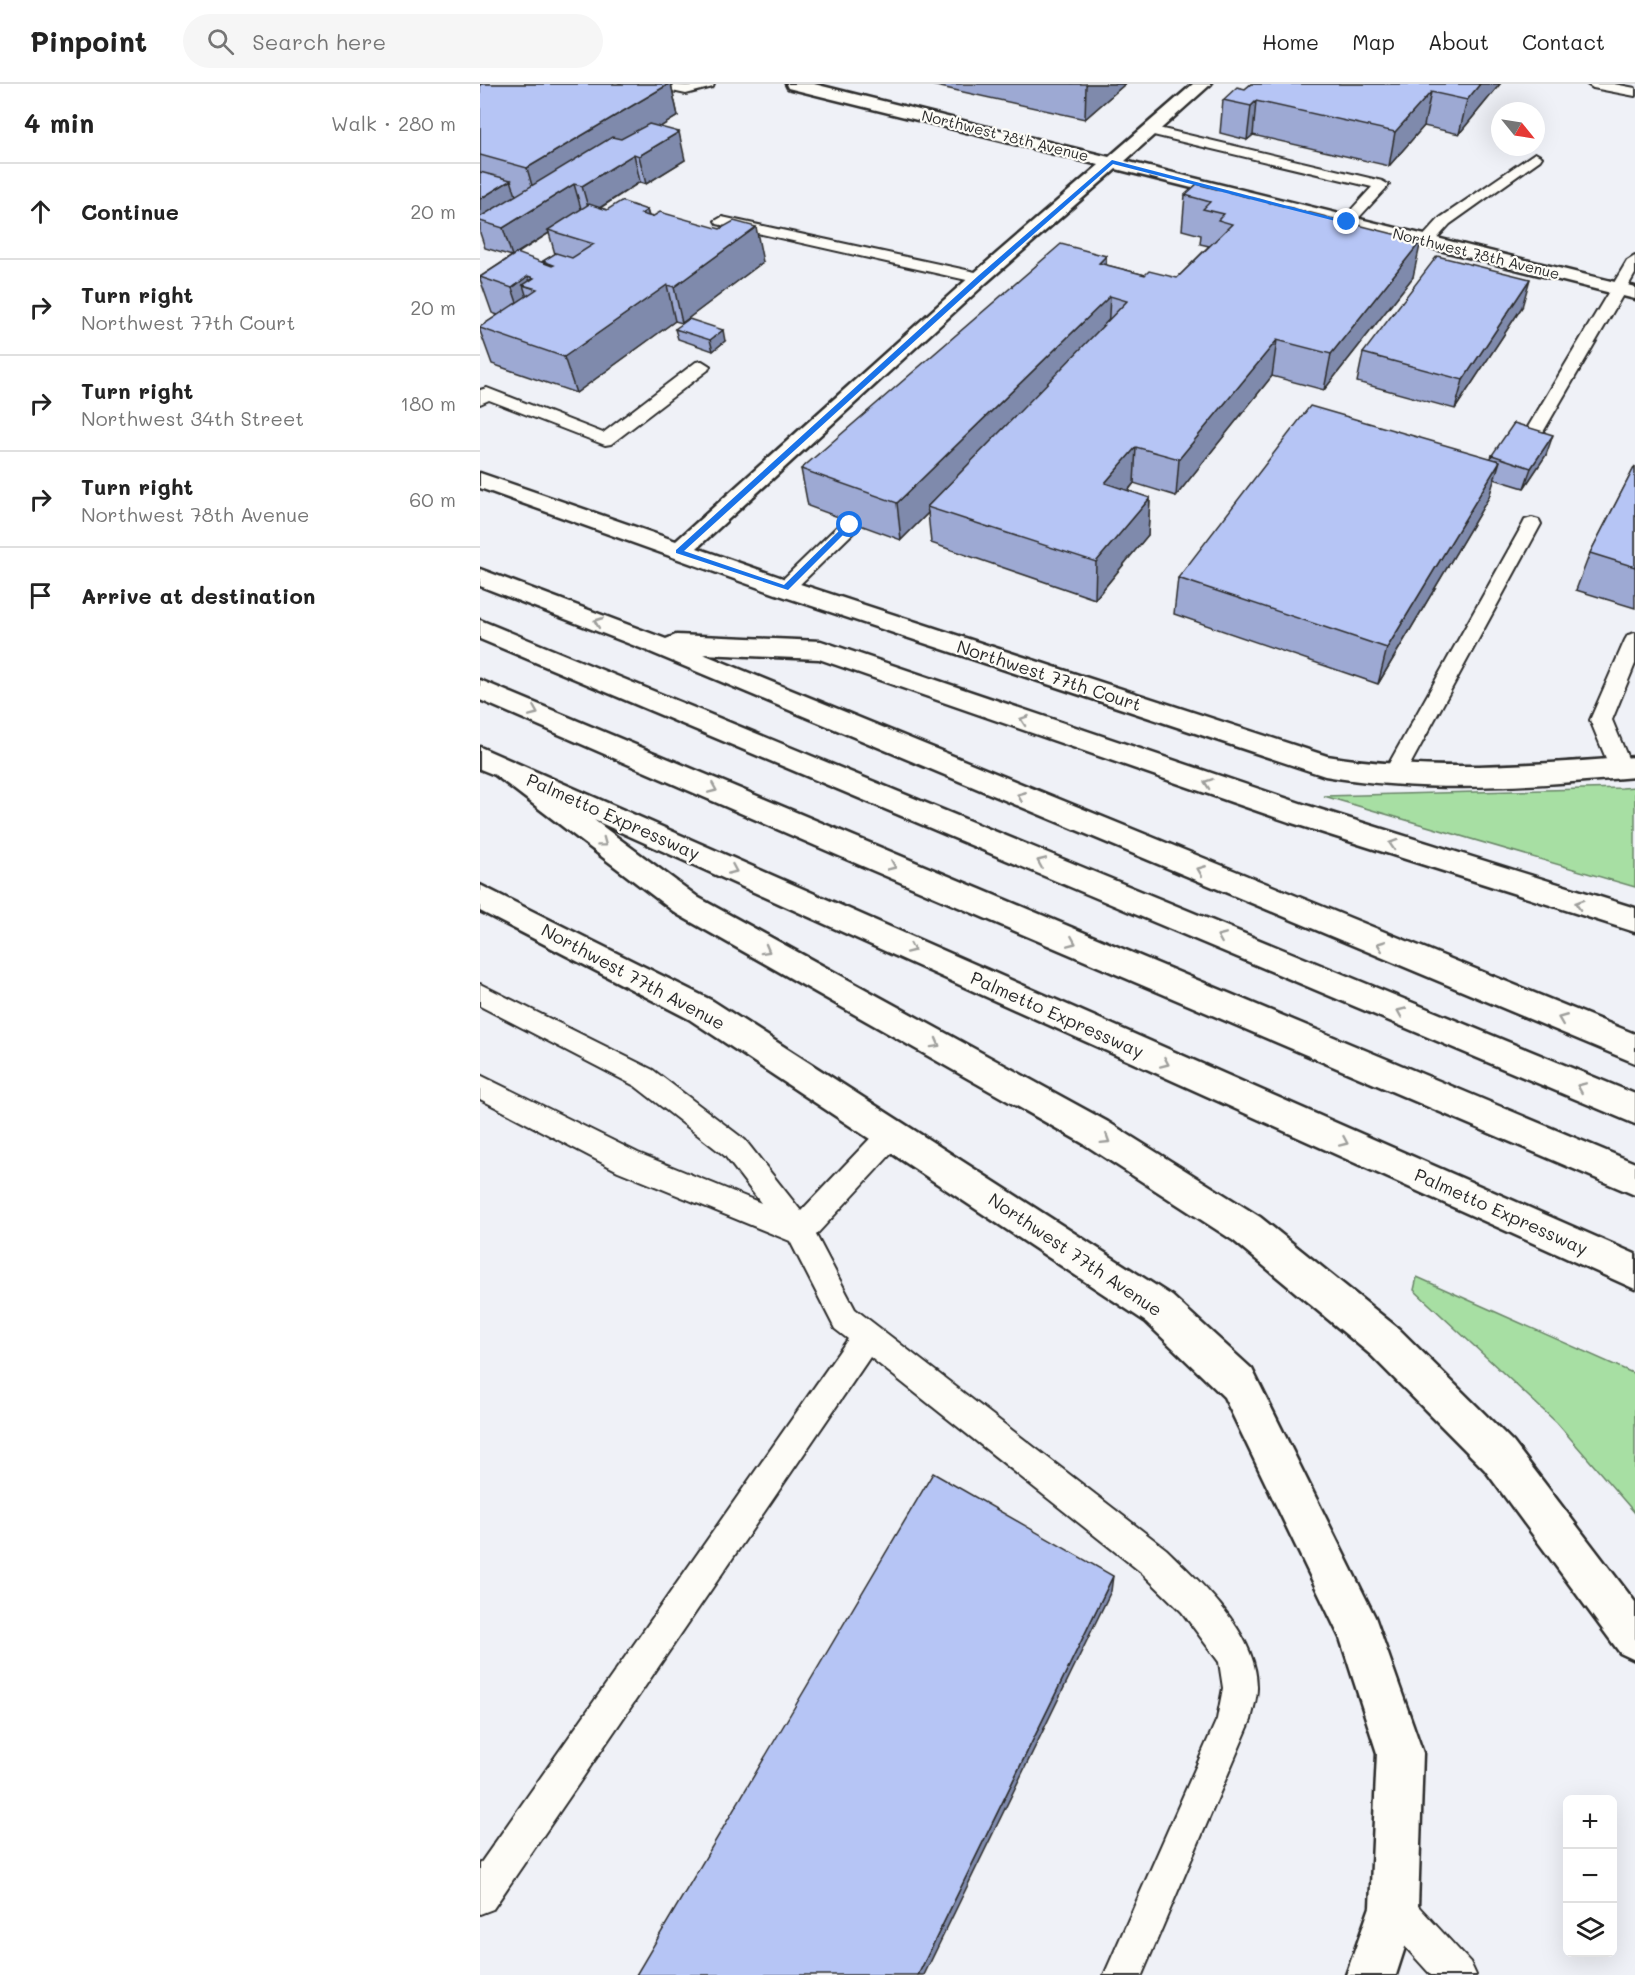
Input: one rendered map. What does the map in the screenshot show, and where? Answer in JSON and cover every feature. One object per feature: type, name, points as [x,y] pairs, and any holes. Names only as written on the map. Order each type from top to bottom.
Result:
[{"type":"main road","name":"Northwest 78th Avenue","points":[[794,84],[1627,291]]},
{"type":"main road","points":[[679,551],[981,278],[1203,84]]},
{"type":"main road","name":"Northwest 77th Court","points":[[480,480],[785,588],[1296,758],[1351,771],[1454,779],[1628,767]]},
{"type":"main road","points":[[480,577],[652,644],[1635,1049]]},
{"type":"main road","points":[[480,629],[1635,1109]]},
{"type":"main road","points":[[652,644],[821,650],[1299,814],[1635,920]]},
{"type":"main road","points":[[480,688],[871,857],[1635,1179]]},
{"type":"main road","points":[[493,764],[688,906],[1096,1133],[1247,1229],[1385,1342],[1499,1456],[1635,1638]]},
{"type":"main road","name":"Palmetto Expressway","points":[[493,764],[1635,1272]]},
{"type":"main road","name":"Northwest 77th Avenue","points":[[480,897],[701,1010],[1159,1309],[1238,1383],[1360,1632],[1400,1753],[1394,1907],[1371,1975]]},
{"type":"lane","points":[[663,85],[686,90],[708,84]]},
{"type":"lane","points":[[1593,84],[1635,92]]},
{"type":"lane","points":[[1150,130],[1382,185],[1347,222]]},
{"type":"lane","points":[[1427,241],[1445,221],[1535,157]]},
{"type":"lane","points":[[722,221],[981,278]]},
{"type":"lane","points":[[1534,432],[1627,291],[1635,261]]},
{"type":"lane","points":[[482,394],[605,440],[702,366]]},
{"type":"lane","points":[[1393,776],[1532,524]]},
{"type":"lane","points":[[785,588],[850,525]]},
{"type":"lane","points":[[1628,767],[1601,720],[1635,640]]},
{"type":"lane","points":[[480,994],[644,1078],[735,1148],[800,1232],[845,1319],[1154,1561],[1194,1600],[1235,1655],[1240,1688],[1234,1720],[1123,1975]]},
{"type":"lane","points":[[480,1086],[628,1162],[800,1232]]},
{"type":"lane","points":[[800,1232],[892,1134]]},
{"type":"lane","points":[[480,1896],[867,1337]]},
{"type":"lane","points":[[1394,1907],[1457,1975]]},
{"type":"green space","points":[[1635,787],[1635,887],[1324,796],[1622,788]]},
{"type":"green space","points":[[1417,1277],[1635,1374],[1635,1513],[1557,1423],[1414,1290]]},
{"type":"building","points":[[480,84],[669,84],[527,168],[480,155]]},
{"type":"building","points":[[1251,84],[1480,84],[1467,100],[1431,92],[1395,132],[1256,101],[1251,106],[1223,100],[1237,87],[1245,89]]},
{"type":"building","points":[[649,124],[679,132],[639,156],[634,154],[582,186],[574,184],[503,228],[480,221],[480,217],[612,137],[621,139]]},
{"type":"building","points":[[480,172],[511,180],[480,199]]},
{"type":"building","points":[[1197,184],[1421,241],[1331,354],[1277,340],[1179,459],[1136,447],[1105,483],[1150,498],[1096,562],[927,507],[1127,301],[1110,296],[897,503],[801,469],[1061,244],[1106,256],[1099,263],[1145,275],[1149,271],[1177,278],[1232,224],[1218,220],[1224,214],[1203,209],[1210,202],[1185,195]]},
{"type":"building","points":[[621,201],[647,210],[641,214],[652,217],[660,212],[720,229],[734,221],[756,227],[674,287],[667,285],[564,357],[480,328],[537,289],[523,285],[534,278],[528,276],[512,288],[480,277],[517,253],[552,266],[554,265],[543,261],[556,253],[572,258],[594,244],[548,230],[589,204],[607,210]]},
{"type":"building","points":[[1437,256],[1530,279],[1463,380],[1363,353]]},
{"type":"building","points":[[689,319],[723,330],[710,340],[675,329]]},
{"type":"building","points":[[1310,406],[1500,461],[1387,648],[1178,578]]},
{"type":"building","points":[[1514,423],[1553,435],[1531,468],[1492,455]]},
{"type":"building","points":[[1635,466],[1635,567],[1590,553]]},
{"type":"building","points":[[933,1473],[1113,1576],[918,1975],[636,1975]]},
{"type":"route","points":[[850,525],[785,588],[679,551],[1112,162],[1347,222]]}]
